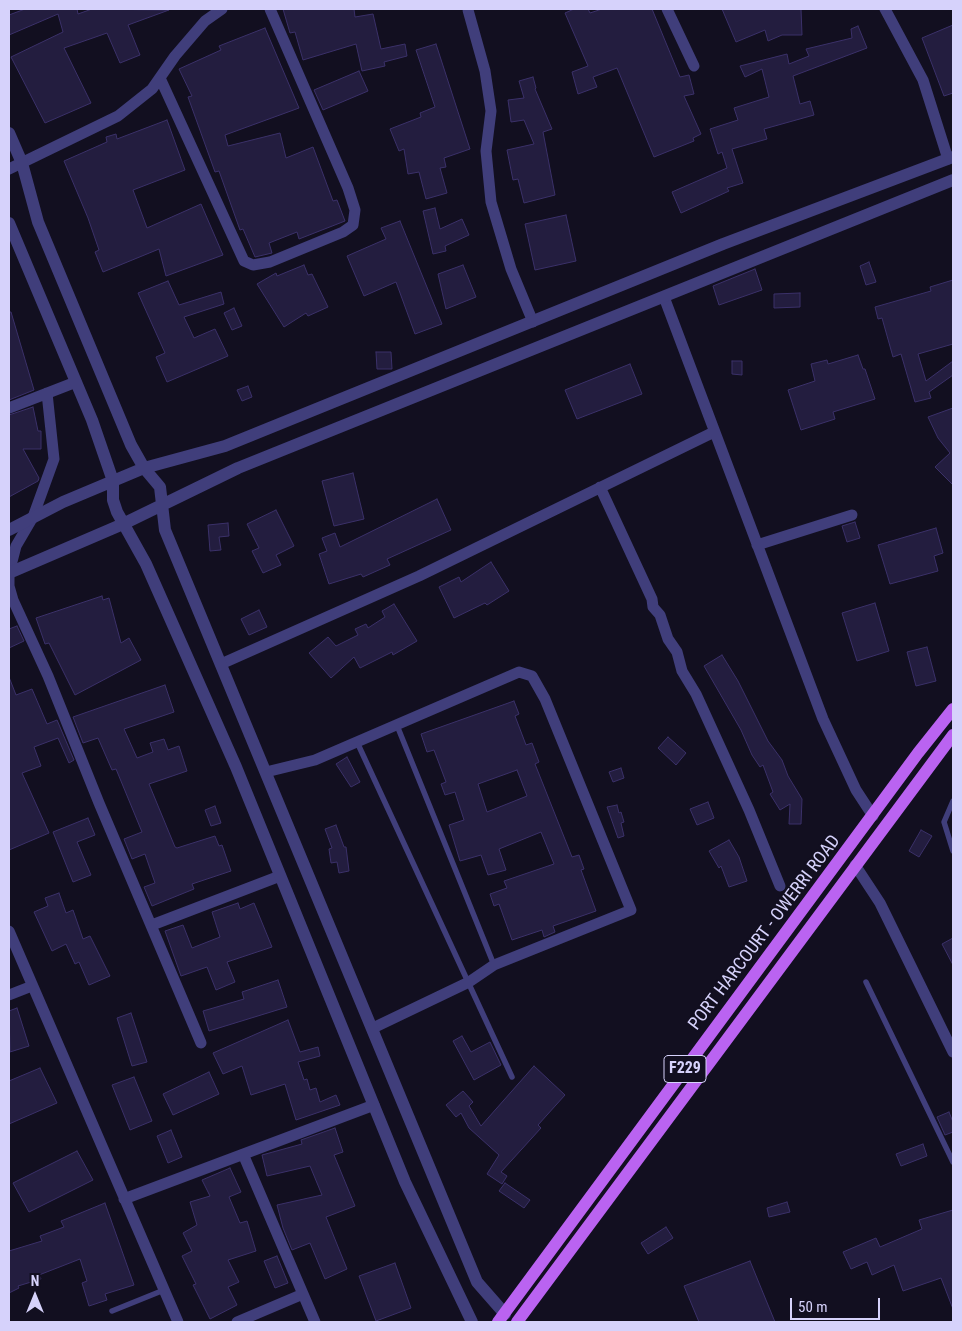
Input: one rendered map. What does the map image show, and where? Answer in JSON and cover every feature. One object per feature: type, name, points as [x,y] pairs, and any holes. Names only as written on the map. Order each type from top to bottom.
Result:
[{"type":"main road","name":"PORT HARCOURT - OWERRI ROAD","points":[[501,1318],[918,753],[953,709]]},
{"type":"main road","name":"PORT HARCOURT - OWERRI ROAD","points":[[517,1322],[953,735]]},
{"type":"street","points":[[9,169],[118,116],[152,89],[175,56],[205,21],[222,9]]},
{"type":"street","points":[[160,78],[244,261],[253,265],[270,262],[343,232],[353,225],[355,210],[348,188],[270,9]]},
{"type":"street","points":[[467,9],[485,71],[491,111],[486,151],[490,202],[511,268],[532,322]]},
{"type":"street","points":[[667,9],[694,66]]},
{"type":"street","points":[[9,530],[33,516],[144,468],[225,446],[723,244],[951,158],[922,80],[885,9]]},
{"type":"street","points":[[9,133],[22,163],[38,222],[131,445],[144,468],[160,487],[165,530],[477,1282],[501,1318]]},
{"type":"street","points":[[9,573],[123,524],[238,468],[953,180]]},
{"type":"street","points":[[9,224],[76,382],[113,481],[113,500],[123,524],[153,582],[236,767],[405,1182],[472,1322]]},
{"type":"street","points":[[664,297],[823,719],[856,790],[873,816]]},
{"type":"street","points":[[9,408],[76,382]]},
{"type":"street","points":[[47,393],[54,459],[33,516],[16,546],[9,573],[12,600],[48,676],[99,803],[201,1043]]},
{"type":"street","points":[[221,664],[419,576],[714,432]]},
{"type":"street","points":[[600,487],[652,599],[653,607],[660,615],[668,639],[677,652],[682,671],[696,694],[749,810],[780,886]]},
{"type":"street","points":[[757,545],[852,515]]},
{"type":"street","points":[[266,772],[315,760],[396,723],[520,672],[532,676],[545,699],[631,910],[494,965],[468,982],[373,1028]]},
{"type":"street","points":[[855,865],[880,903],[953,1052]]},
{"type":"street","points":[[152,925],[280,876]]},
{"type":"street","points":[[9,930],[178,1322]]},
{"type":"street","points":[[9,995],[32,986]]},
{"type":"street","points":[[124,1199],[374,1105]]},
{"type":"street","points":[[243,1154],[316,1322]]},
{"type":"street","points":[[237,1322],[303,1294]]},
{"type":"lane","points":[[396,723],[494,965]]},
{"type":"lane","points":[[357,742],[512,1077]]},
{"type":"lane","points":[[953,801],[944,822],[953,851]]},
{"type":"lane","points":[[866,982],[953,1162]]},
{"type":"lane","points":[[112,1311],[164,1290]]},
{"type":"building","points":[[25,9],[77,9],[78,14],[92,9],[169,10],[128,25],[140,55],[120,63],[107,33],[64,48],[91,103],[45,123],[11,57],[63,32],[58,14],[9,35],[9,15]]},
{"type":"building","points":[[283,9],[354,9],[355,17],[373,14],[381,49],[405,44],[407,56],[384,62],[385,66],[362,71],[356,44],[303,60],[295,32],[290,33]]},
{"type":"building","points":[[574,9],[588,9],[590,13],[602,9],[652,9],[680,77],[689,75],[694,94],[684,96],[701,134],[693,138],[694,141],[654,157],[617,68],[593,77],[597,87],[578,94],[572,72],[588,66],[565,13]]},
{"type":"building","points":[[722,9],[801,9],[802,35],[782,35],[768,41],[765,30],[736,42]]},
{"type":"building","points":[[953,25],[953,93],[944,96],[922,38]]},
{"type":"building","points":[[858,26],[867,48],[793,76],[800,104],[810,101],[814,115],[764,129],[767,139],[732,149],[743,183],[727,188],[729,191],[681,213],[672,192],[727,168],[722,152],[718,154],[710,129],[738,120],[734,108],[769,97],[762,69],[745,77],[740,66],[787,54],[789,64],[809,56],[806,49],[852,38],[851,29]]},
{"type":"building","points":[[265,28],[299,108],[225,135],[228,146],[280,133],[286,158],[313,147],[333,201],[337,200],[345,221],[299,239],[297,232],[269,243],[272,253],[255,257],[243,229],[240,230],[219,171],[215,172],[188,97],[192,96],[179,69],[221,50],[219,46]]},
{"type":"building","points":[[436,44],[470,149],[444,158],[446,167],[440,168],[447,193],[426,199],[419,172],[408,174],[404,149],[399,151],[390,129],[421,117],[420,113],[435,107],[416,50]]},
{"type":"building","points":[[359,71],[368,91],[323,110],[314,90]]},
{"type":"building","points":[[533,77],[535,89],[552,129],[543,132],[555,195],[524,203],[518,179],[513,180],[507,150],[534,144],[524,120],[511,122],[508,100],[524,98],[519,81]]},
{"type":"building","points":[[167,120],[185,170],[133,190],[147,228],[201,204],[223,255],[166,276],[159,249],[103,272],[95,252],[99,250],[88,218],[64,161],[107,142],[106,137],[116,134],[117,139]]},
{"type":"building","points":[[435,208],[440,229],[462,219],[469,235],[445,246],[446,251],[433,254],[423,211]]},
{"type":"building","points":[[566,215],[576,261],[535,270],[525,224]]},
{"type":"building","points":[[400,221],[442,324],[415,334],[396,282],[364,296],[347,256],[386,239],[381,228]]},
{"type":"building","points":[[869,262],[876,282],[866,285],[860,266]]},
{"type":"building","points":[[304,265],[308,275],[312,274],[328,307],[308,316],[306,313],[284,327],[257,284],[276,273],[277,276]]},
{"type":"building","points":[[463,265],[476,297],[446,309],[438,274]]},
{"type":"building","points":[[755,269],[762,290],[719,305],[713,286]]},
{"type":"building","points":[[953,280],[953,344],[918,354],[926,381],[953,361],[953,375],[929,392],[931,398],[915,402],[901,354],[893,357],[882,318],[878,319],[875,307],[931,291],[930,287]]},
{"type":"building","points":[[168,281],[179,305],[221,292],[224,304],[184,317],[194,338],[215,329],[228,356],[167,382],[156,357],[165,353],[138,293]]},
{"type":"building","points":[[800,293],[800,307],[774,308],[774,294]]},
{"type":"building","points":[[234,308],[242,326],[232,330],[224,313]]},
{"type":"building","points":[[9,312],[11,312],[34,390],[9,400]]},
{"type":"building","points":[[376,352],[391,352],[392,369],[377,369]]},
{"type":"building","points":[[858,355],[875,399],[833,412],[835,419],[801,430],[788,390],[815,381],[811,364],[827,360],[828,364]]},
{"type":"building","points":[[732,361],[742,361],[742,375],[732,374]]},
{"type":"building","points":[[630,364],[642,394],[577,419],[565,390]]},
{"type":"building","points":[[248,386],[252,397],[242,401],[237,390]]},
{"type":"building","points":[[33,407],[38,431],[41,431],[41,449],[23,449],[39,478],[38,481],[9,497],[9,415]]},
{"type":"building","points":[[953,408],[953,485],[935,467],[950,453],[938,438],[928,417]]},
{"type":"building","points":[[353,473],[364,519],[334,526],[322,481]]},
{"type":"building","points":[[437,499],[451,530],[387,559],[390,565],[363,577],[361,574],[329,584],[319,554],[327,551],[322,538],[335,533],[340,547]]},
{"type":"building","points":[[276,510],[294,546],[276,555],[281,565],[263,573],[252,551],[259,548],[247,524]]},
{"type":"building","points":[[855,522],[860,538],[847,542],[842,526]]},
{"type":"building","points":[[228,523],[229,536],[219,537],[221,550],[210,551],[208,525]]},
{"type":"building","points":[[936,528],[943,553],[934,556],[938,571],[890,584],[878,545]]},
{"type":"building","points":[[491,562],[509,591],[487,605],[485,603],[454,618],[439,587],[459,577],[461,582]]},
{"type":"building","points":[[102,596],[103,600],[109,598],[121,643],[129,638],[141,660],[75,695],[49,643],[45,644],[36,618]]},
{"type":"building","points":[[875,603],[889,651],[857,661],[842,613]]},
{"type":"building","points":[[394,604],[417,641],[393,655],[392,652],[360,668],[354,657],[331,678],[309,653],[328,637],[336,646],[358,635],[355,629],[366,624],[368,628],[385,617],[382,611]]},
{"type":"building","points":[[259,610],[267,627],[249,635],[241,619]]},
{"type":"building","points":[[17,626],[24,641],[9,648],[9,629]]},
{"type":"building","points":[[927,647],[936,681],[916,686],[907,652]]},
{"type":"building","points":[[722,655],[738,681],[768,741],[782,760],[788,776],[802,799],[801,824],[789,824],[790,804],[780,810],[770,794],[773,792],[763,765],[760,767],[752,755],[741,730],[704,666]]},
{"type":"building","points":[[9,677],[16,695],[32,689],[47,724],[57,720],[74,760],[69,763],[58,738],[34,747],[41,766],[22,773],[49,833],[9,850]]},
{"type":"building","points":[[165,685],[174,712],[124,729],[137,758],[153,752],[150,743],[164,739],[168,750],[179,746],[187,771],[149,784],[175,847],[215,836],[219,846],[222,845],[231,871],[192,884],[194,889],[152,906],[144,887],[155,883],[145,854],[132,859],[124,839],[142,832],[116,769],[112,770],[98,738],[83,743],[73,717]]},
{"type":"building","points":[[514,701],[519,714],[515,716],[526,745],[532,743],[539,762],[535,764],[572,857],[579,855],[584,869],[581,870],[596,911],[553,926],[555,932],[544,937],[542,930],[512,940],[499,904],[494,906],[490,894],[507,888],[504,881],[554,864],[541,832],[499,849],[506,870],[488,875],[481,855],[460,861],[449,825],[464,820],[455,792],[445,795],[441,784],[446,782],[434,750],[427,752],[421,734]],"holes":[[[517,770],[527,796],[487,812],[478,784]]]},
{"type":"building","points":[[668,737],[686,753],[676,765],[658,748]]},
{"type":"building","points":[[347,757],[360,782],[351,787],[336,764]]},
{"type":"building","points":[[621,768],[624,778],[613,782],[609,772]]},
{"type":"building","points":[[708,802],[714,818],[697,825],[690,809]]},
{"type":"building","points":[[617,805],[624,822],[621,823],[624,836],[618,838],[607,807]]},
{"type":"building","points":[[215,806],[221,823],[211,826],[205,810]]},
{"type":"building","points":[[88,818],[95,835],[77,842],[91,875],[73,882],[53,832]]},
{"type":"building","points":[[336,825],[344,847],[346,847],[349,871],[339,873],[337,862],[331,863],[329,849],[332,848],[325,829]]},
{"type":"building","points":[[921,830],[932,836],[919,857],[909,851]]},
{"type":"building","points":[[729,840],[739,857],[747,881],[729,887],[721,866],[719,868],[709,851]]},
{"type":"building","points":[[59,893],[66,913],[73,910],[83,939],[90,936],[110,976],[89,985],[79,962],[75,964],[66,944],[52,951],[34,912],[48,906],[45,898]]},
{"type":"building","points":[[238,903],[240,909],[254,903],[272,947],[227,962],[235,982],[216,990],[207,967],[181,976],[165,931],[183,925],[192,948],[220,937],[212,912]]},
{"type":"building","points":[[953,938],[953,965],[942,944]]},
{"type":"building","points":[[278,980],[287,1007],[209,1031],[203,1011],[244,999],[242,992]]},
{"type":"building","points":[[17,1008],[29,1046],[10,1052],[9,1011]]},
{"type":"building","points":[[131,1013],[147,1062],[132,1066],[117,1018]]},
{"type":"building","points":[[288,1020],[300,1052],[318,1047],[320,1056],[298,1062],[304,1080],[307,1079],[310,1090],[316,1088],[320,1102],[336,1095],[340,1105],[296,1120],[285,1084],[251,1095],[242,1066],[223,1074],[213,1053]]},
{"type":"building","points":[[462,1036],[471,1052],[490,1042],[501,1065],[474,1080],[453,1041]]},
{"type":"building","points":[[534,1066],[565,1095],[538,1125],[541,1128],[501,1172],[507,1176],[502,1184],[487,1174],[499,1155],[469,1128],[461,1113],[456,1117],[446,1105],[463,1091],[473,1102],[469,1106],[481,1126]]},
{"type":"building","points":[[40,1068],[57,1103],[9,1124],[9,1081]]},
{"type":"building","points":[[209,1072],[219,1094],[173,1115],[163,1094]]},
{"type":"building","points":[[134,1077],[152,1121],[130,1130],[112,1085]]},
{"type":"building","points":[[949,1112],[953,1122],[953,1132],[945,1135],[937,1117]]},
{"type":"building","points":[[335,1128],[343,1152],[334,1155],[355,1206],[326,1217],[347,1269],[325,1279],[310,1243],[292,1250],[283,1228],[277,1205],[322,1195],[310,1166],[267,1176],[262,1155],[302,1144],[301,1140]]},
{"type":"building","points":[[171,1130],[182,1157],[168,1163],[157,1136]]},
{"type":"building","points":[[923,1144],[927,1156],[901,1166],[896,1154]]},
{"type":"building","points":[[77,1151],[93,1180],[29,1212],[13,1183]]},
{"type":"building","points":[[230,1168],[241,1192],[229,1197],[240,1223],[247,1221],[256,1251],[228,1260],[239,1282],[228,1287],[237,1305],[210,1319],[193,1285],[196,1284],[182,1256],[192,1251],[183,1233],[197,1225],[190,1202],[210,1196],[202,1180]]},
{"type":"building","points":[[505,1183],[530,1200],[524,1208],[499,1191]]},
{"type":"building","points":[[787,1202],[790,1212],[769,1217],[767,1208]]},
{"type":"building","points":[[105,1203],[134,1285],[105,1294],[107,1300],[89,1306],[82,1283],[87,1281],[80,1259],[39,1275],[41,1279],[18,1286],[19,1288],[9,1293],[9,1251],[42,1241],[40,1236],[64,1227],[61,1221]]},
{"type":"building","points":[[953,1210],[953,1309],[941,1278],[903,1291],[894,1265],[872,1275],[867,1262],[851,1269],[843,1252],[876,1238],[880,1247],[922,1229],[919,1220]]},
{"type":"building","points":[[666,1227],[673,1238],[648,1254],[641,1243]]},
{"type":"building","points":[[277,1256],[288,1283],[275,1288],[264,1261]]},
{"type":"building","points":[[750,1261],[775,1322],[699,1322],[684,1286]]},
{"type":"building","points":[[395,1263],[411,1308],[376,1321],[359,1276]]}]
